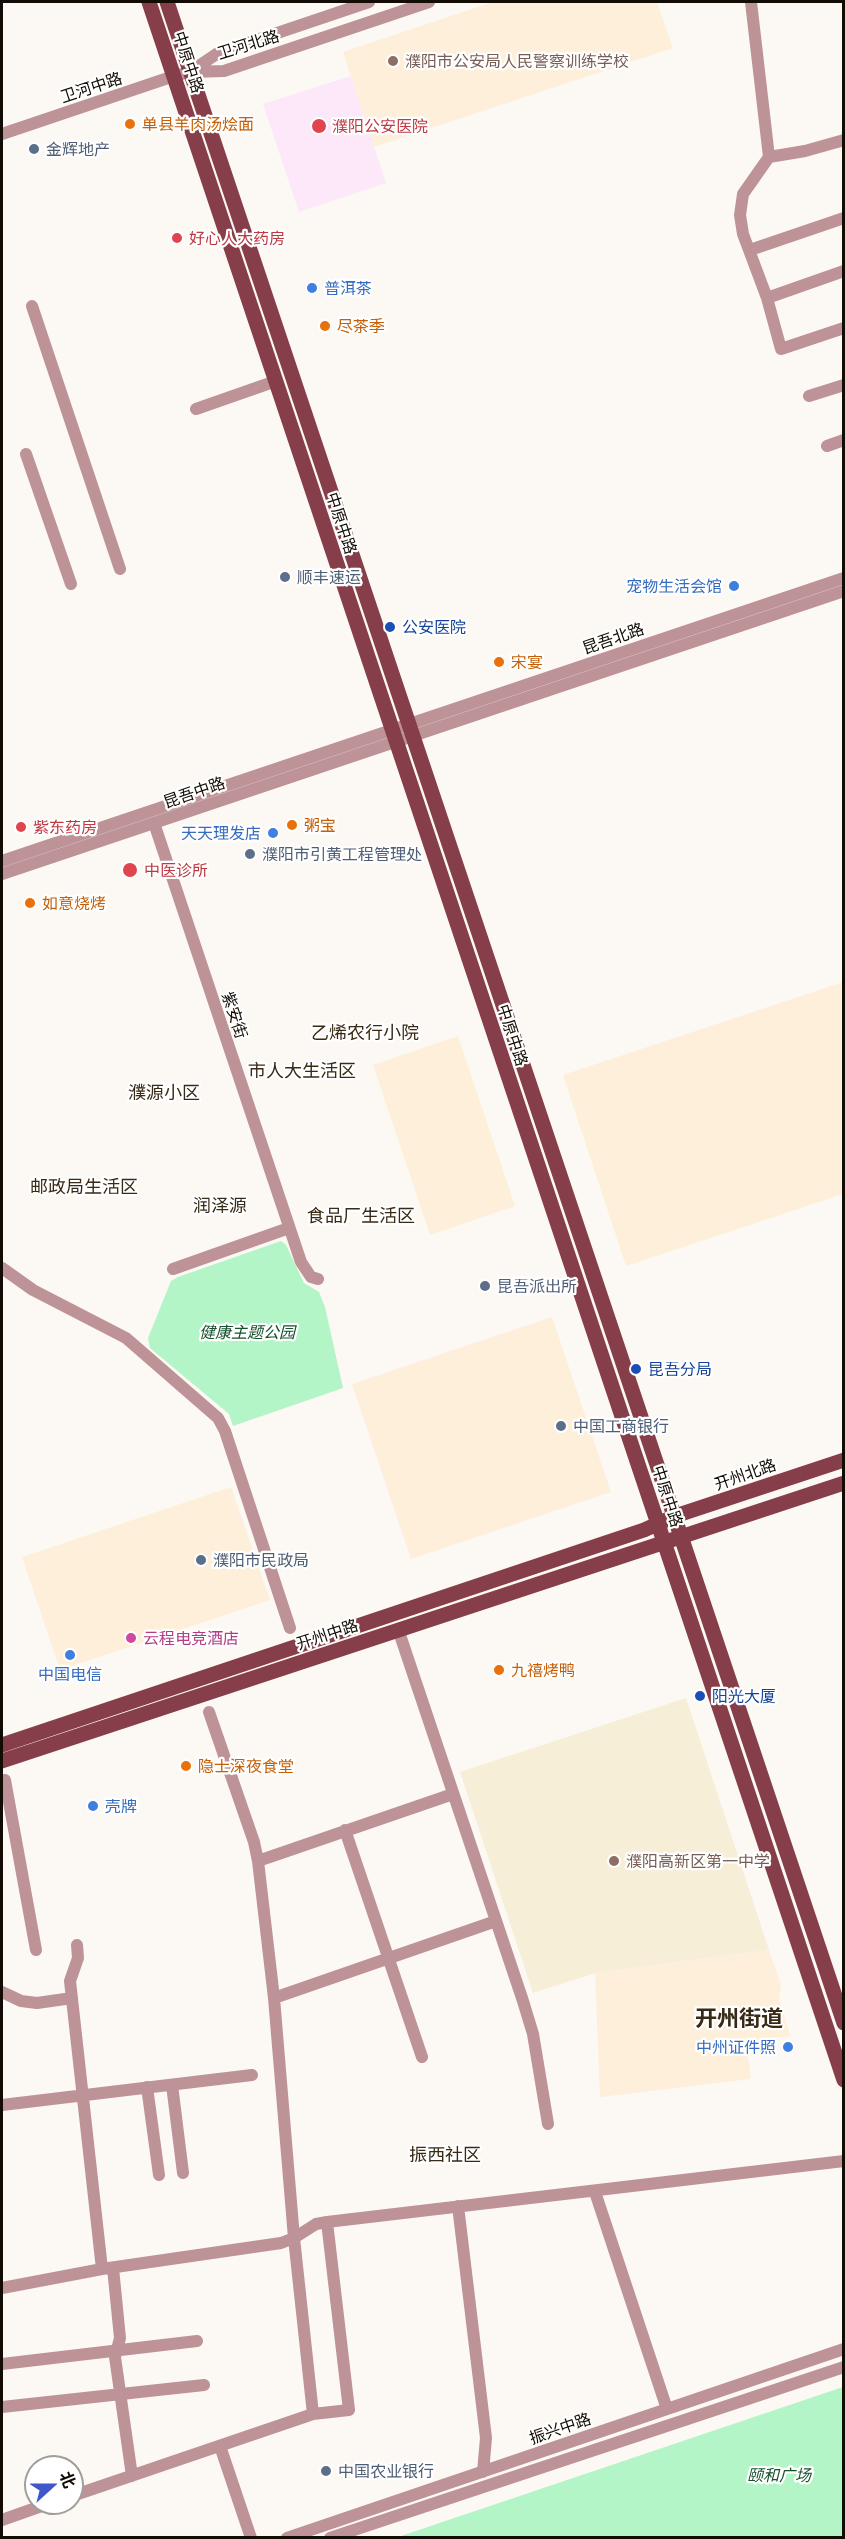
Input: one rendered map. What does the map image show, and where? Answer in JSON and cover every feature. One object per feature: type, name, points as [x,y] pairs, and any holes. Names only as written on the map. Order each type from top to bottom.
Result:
[{"type":"main road","name":"中原中路","points":[[150,2],[843,2080]]},
{"type":"main road","name":"中原中路","points":[[167,2],[843,2022]]},
{"type":"main road","name":"开州北路","points":[[658,1523],[843,1460]]},
{"type":"main road","points":[[665,1543],[843,1483]]},
{"type":"main road","name":"开州中路","points":[[2,1745],[644,1530],[658,1523]]},
{"type":"main road","name":"开州中路","points":[[2,1761],[665,1543]]},
{"type":"street","name":"卫河北路","points":[[190,72],[218,53],[369,2]]},
{"type":"street","name":"卫河北路","points":[[190,72],[224,71],[429,2]]},
{"type":"street","points":[[751,2],[769,157],[743,194],[740,215],[743,234],[767,297],[781,349],[843,328]]},
{"type":"street","name":"卫河中路","points":[[2,134],[190,72]]},
{"type":"street","points":[[769,157],[805,151],[843,140]]},
{"type":"street","points":[[750,250],[843,218]]},
{"type":"street","points":[[767,297],[843,271]]},
{"type":"street","points":[[32,306],[120,569]]},
{"type":"street","points":[[196,409],[276,381]]},
{"type":"street","points":[[809,396],[843,385]]},
{"type":"street","points":[[826,446],[843,440]]},
{"type":"street","points":[[26,454],[70,584]]},
{"type":"street","name":"昆吾北路","points":[[411,730],[843,578]]},
{"type":"street","name":"昆吾北路","points":[[394,735],[843,591]]},
{"type":"street","name":"昆吾中路","points":[[2,874],[154,823],[394,735]]},
{"type":"street","name":"昆吾中路","points":[[2,861],[394,735]]},
{"type":"street","name":"紫安街","points":[[154,823],[301,1262],[312,1277],[318,1279]]},
{"type":"street","points":[[172,1269],[289,1228]]},
{"type":"street","points":[[2,1268],[33,1290],[126,1338],[218,1418],[225,1431],[290,1628]]},
{"type":"street","points":[[398,1629],[533,2034],[548,2124]]},
{"type":"street","points":[[209,1712],[254,1842],[258,1861],[274,1998],[294,2238],[313,2414]]},
{"type":"street","points":[[5,1780],[36,1950]]},
{"type":"street","points":[[258,1861],[453,1794]]},
{"type":"street","points":[[345,1830],[422,2056]]},
{"type":"street","points":[[274,1998],[496,1921]]},
{"type":"street","points":[[77,1944],[78,1958],[70,1981],[107,2268],[120,2338],[117,2351],[120,2394],[132,2475]]},
{"type":"street","points":[[2,1992],[21,2001],[37,2003],[72,1998]]},
{"type":"street","points":[[2,2105],[252,2075]]},
{"type":"street","points":[[172,2085],[183,2173]]},
{"type":"street","points":[[147,2088],[159,2175]]},
{"type":"street","points":[[2,2288],[107,2268],[281,2243],[294,2238],[316,2224],[327,2222],[843,2161]]},
{"type":"street","points":[[595,2192],[667,2409]]},
{"type":"street","points":[[458,2206],[486,2438],[483,2472]]},
{"type":"street","points":[[84,2492],[313,2414],[349,2410],[327,2222]]},
{"type":"street","points":[[2,2364],[197,2341]]},
{"type":"street","name":"振兴中路","points":[[287,2538],[843,2349]]},
{"type":"street","name":"振兴中路","points":[[330,2538],[843,2367]]},
{"type":"street","points":[[2,2406],[204,2385]]},
{"type":"street","points":[[220,2446],[251,2538]]},
{"type":"street","points":[[2,2520],[24,2512]]},
{"type":"shaded area","points":[[493,2],[657,2],[673,48],[374,147],[343,52]]},
{"type":"shaded area","name":"濮阳公安医院","points":[[351,76],[386,183],[299,212],[263,104]]},
{"type":"shaded area","points":[[843,982],[843,1194],[626,1266],[563,1075]]},
{"type":"shaded area","points":[[458,1036],[515,1206],[430,1235],[373,1065]]},
{"type":"shaded area","points":[[552,1317],[611,1492],[411,1559],[352,1384]]},
{"type":"shaded area","points":[[231,1487],[270,1600],[60,1670],[22,1557]]},
{"type":"shaded area","name":"濮阳高新区第一中学","points":[[686,1698],[769,1950],[595,1973],[533,1993],[460,1772]]},
{"type":"shaded area","points":[[769,1950],[781,1985],[779,1998],[790,2036],[746,2041],[751,2079],[600,2097],[595,1973]]},
{"type":"green space","name":"健康主题公园","points":[[281,1241],[286,1245],[304,1283],[319,1292],[325,1307],[343,1388],[233,1426],[229,1414],[150,1348],[148,1338],[171,1281]]},
{"type":"green space","name":"颐和广场","points":[[843,2387],[843,2537],[398,2537]]},
{"type":"place","name":"濮阳市公安局人民警察训练学校","points":[[393,61]]},
{"type":"place","name":"单县羊肉汤烩面","points":[[130,124]]},
{"type":"place","name":"濮阳公安医院","points":[[319,126]]},
{"type":"place","name":"金辉地产","points":[[34,149]]},
{"type":"place","name":"好心人大药房","points":[[177,238]]},
{"type":"place","name":"普洱茶","points":[[312,288]]},
{"type":"place","name":"尽茶季","points":[[325,326]]},
{"type":"place","name":"顺丰速运","points":[[285,577]]},
{"type":"place","name":"宠物生活会馆","points":[[734,586]]},
{"type":"place","name":"公安医院","points":[[390,627]]},
{"type":"place","name":"宋宴","points":[[499,662]]},
{"type":"place","name":"粥宝","points":[[292,825]]},
{"type":"place","name":"紫东药房","points":[[21,827]]},
{"type":"place","name":"天天理发店","points":[[273,833]]},
{"type":"place","name":"濮阳市引黄工程管理处","points":[[250,854]]},
{"type":"place","name":"中医诊所","points":[[130,870]]},
{"type":"place","name":"如意烧烤","points":[[30,903]]},
{"type":"place","name":"昆吾派出所","points":[[485,1286]]},
{"type":"place","name":"昆吾分局","points":[[636,1369]]},
{"type":"place","name":"中国工商银行","points":[[561,1426]]},
{"type":"place","name":"濮阳市民政局","points":[[201,1560]]},
{"type":"place","name":"云程电竞酒店","points":[[131,1638]]},
{"type":"place","name":"中国电信","points":[[70,1655]]},
{"type":"place","name":"九禧烤鸭","points":[[499,1670]]},
{"type":"place","name":"阳光大厦","points":[[700,1696]]},
{"type":"place","name":"隐士深夜食堂","points":[[186,1766]]},
{"type":"place","name":"壳牌","points":[[93,1806]]},
{"type":"place","name":"濮阳高新区第一中学","points":[[614,1861]]},
{"type":"place","name":"中州证件照","points":[[788,2047]]},
{"type":"place","name":"中国农业银行","points":[[326,2471]]},
{"type":"district","name":"乙烯农行小院","points":[[365,1032]]},
{"type":"district","name":"市人大生活区","points":[[302,1070]]},
{"type":"district","name":"濮源小区","points":[[164,1092]]},
{"type":"district","name":"邮政局生活区","points":[[84,1186]]},
{"type":"district","name":"润泽源","points":[[220,1205]]},
{"type":"district","name":"食品厂生活区","points":[[361,1215]]},
{"type":"district","name":"开州街道","points":[[739,2018]]},
{"type":"district","name":"振西社区","points":[[445,2154]]}]
